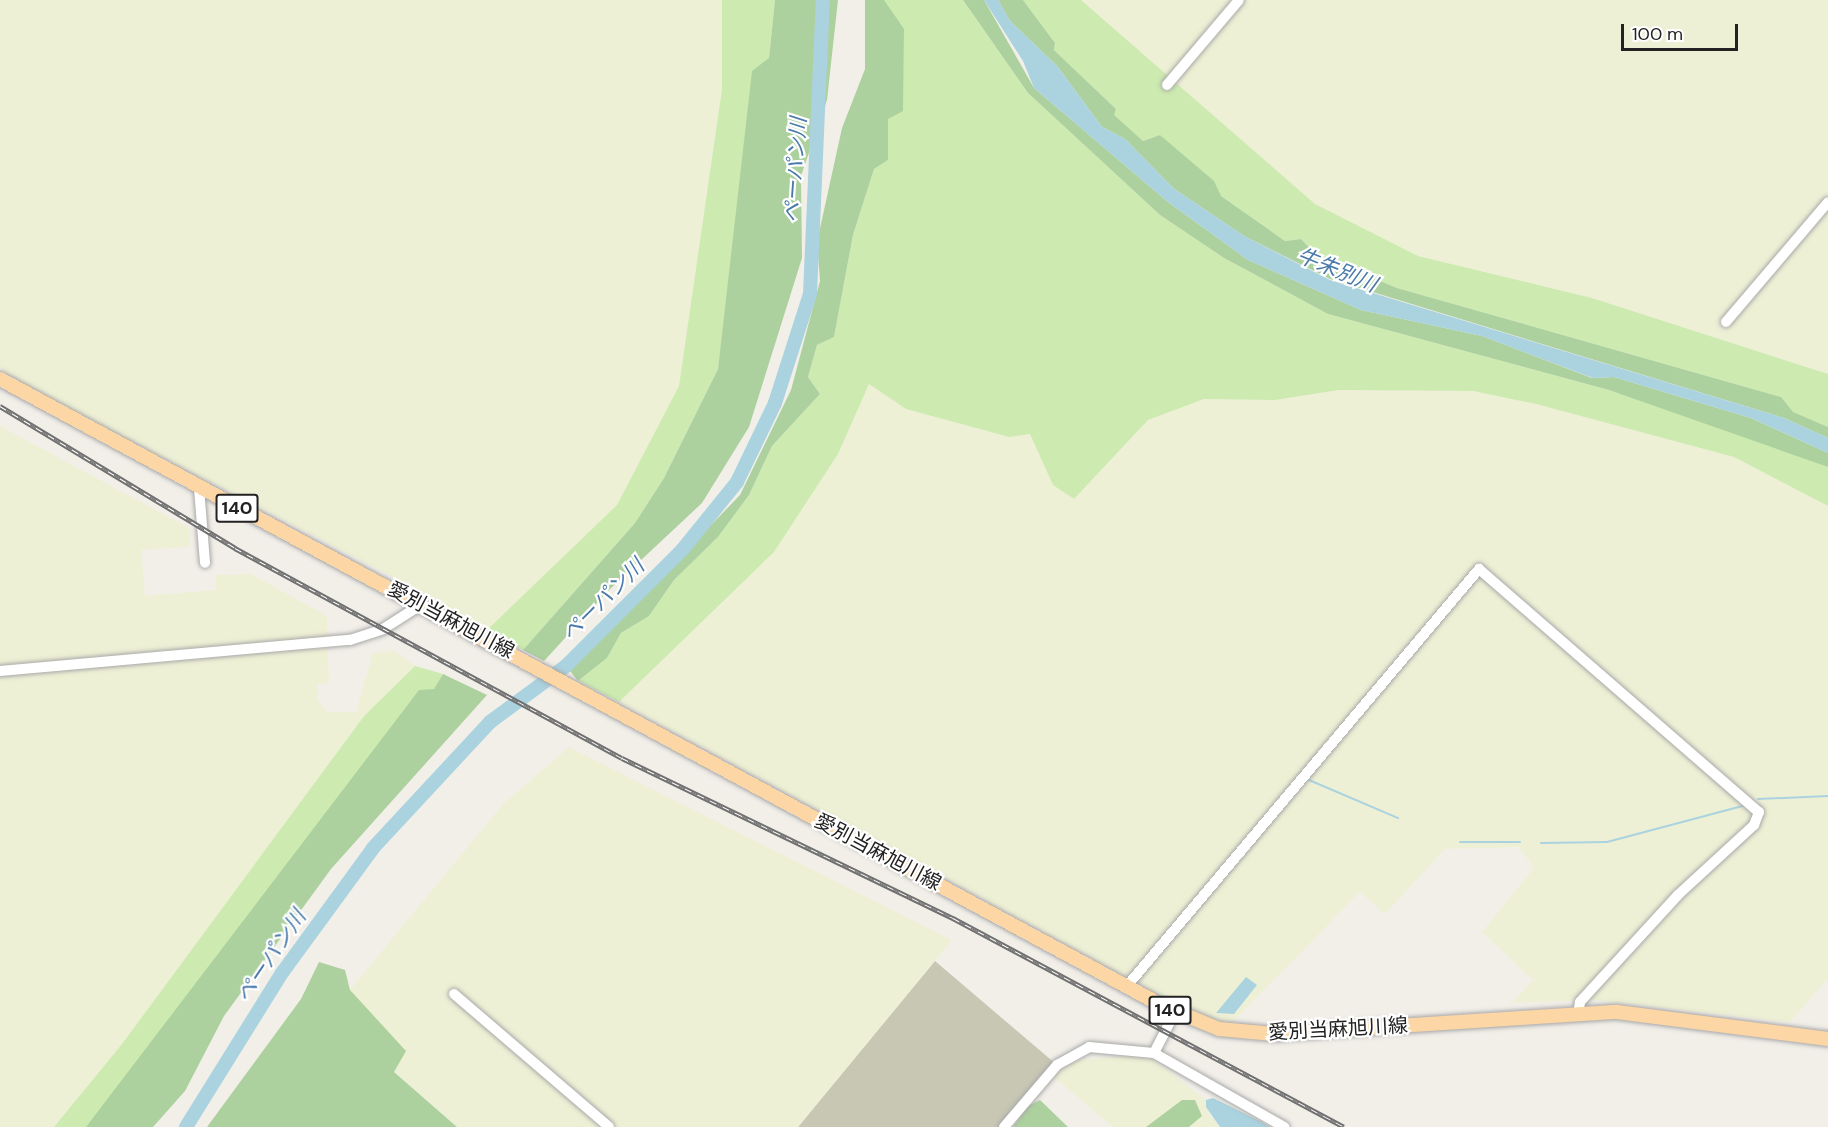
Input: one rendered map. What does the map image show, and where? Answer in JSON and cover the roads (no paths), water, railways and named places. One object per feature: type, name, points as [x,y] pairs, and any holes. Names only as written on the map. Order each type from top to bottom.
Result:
[{"type":"main road","name":"愛別当麻旭川線","points":[[0,379],[199,488],[422,604],[1175,1012],[1219,1029],[1274,1034],[1578,1014],[1661,1014],[1828,1039]]},
{"type":"street","points":[[1167,85],[1239,0]]},
{"type":"street","points":[[1726,322],[1828,202]]},
{"type":"street","points":[[199,488],[205,562]]},
{"type":"street","points":[[1127,986],[1479,569],[1759,812],[1754,825],[1678,895],[1580,1002],[1578,1014]]},
{"type":"street","points":[[0,671],[350,640],[383,629],[422,604]]},
{"type":"street","points":[[454,994],[609,1127]]},
{"type":"street","points":[[1154,1053],[1175,1012]]},
{"type":"street","points":[[1004,1127],[1058,1065],[1077,1051],[1134,1047],[1154,1053],[1284,1127]]},
{"type":"water","name":"牛朱別川","points":[[984,0],[998,0],[1010,21],[1057,66],[1102,127],[1125,139],[1173,188],[1244,236],[1330,280],[1784,418],[1828,438],[1828,453],[1751,418],[1614,377],[1593,378],[1482,336],[1361,310],[1248,260],[1168,202],[1034,88],[1023,61]]},
{"type":"water","points":[[1246,977],[1257,985],[1234,1014],[1216,1013]]},
{"type":"water","points":[[1213,1098],[1270,1127],[1220,1127],[1206,1107],[1206,1100]]},
{"type":"waterway","name":"ペーパン川","points":[[186,1127],[282,973],[373,848],[490,722],[566,666],[683,549],[737,482],[775,403],[810,294],[823,0]]},
{"type":"waterway","points":[[1309,780],[1398,818]]},
{"type":"waterway","points":[[1758,799],[1828,796]]},
{"type":"waterway","points":[[1541,843],[1607,842],[1746,805]]},
{"type":"waterway","points":[[1460,842],[1520,842]]},
{"type":"railway","points":[[0,406],[235,548],[622,758],[953,918],[1344,1127]]}]
